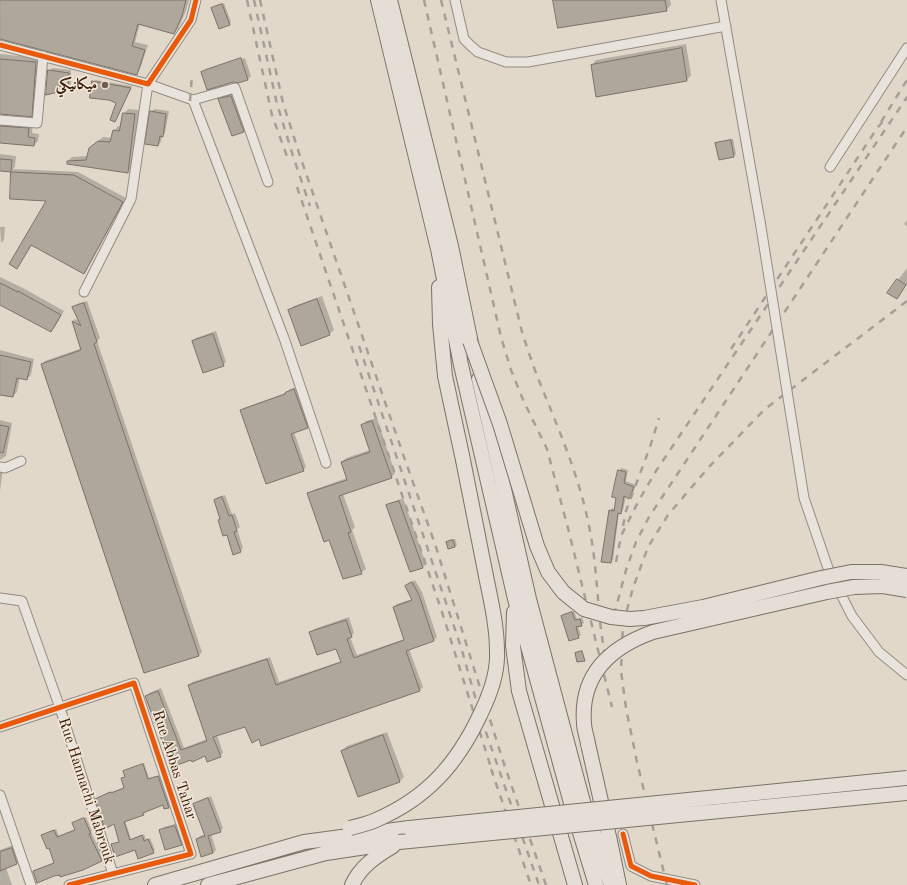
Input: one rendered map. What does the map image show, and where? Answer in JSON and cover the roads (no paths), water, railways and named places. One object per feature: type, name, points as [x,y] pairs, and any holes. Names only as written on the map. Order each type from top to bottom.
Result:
[{"type":"highway","points":[[378,0],[438,249],[461,365],[514,599],[582,844],[596,885]]},
{"type":"highway","points":[[390,0],[451,246],[470,341],[528,599],[584,802],[604,841],[619,885]]},
{"type":"highway","points":[[350,832],[401,808],[424,792],[441,775],[466,744],[490,695],[496,672],[498,653],[495,624],[445,376],[440,324],[438,249]]},
{"type":"highway","points":[[470,341],[500,424],[537,546],[548,572],[563,592],[584,609],[611,617],[630,619],[644,618],[703,607],[851,572],[881,572],[907,576]]},
{"type":"highway","points":[[611,885],[584,724],[586,695],[591,681],[598,668],[609,656],[620,647],[639,637],[653,632],[827,592],[854,587],[883,586],[907,590]]},
{"type":"highway","points":[[514,599],[513,646],[519,691],[575,885]]},
{"type":"highway","points":[[155,885],[304,842],[350,832],[409,828],[907,778]]},
{"type":"highway","points":[[208,885],[326,853],[399,842],[907,793]]},
{"type":"highway","points":[[352,885],[365,866],[399,842]]},
{"type":"street","points":[[84,292],[131,199],[148,84],[191,20],[196,0]]},
{"type":"street","points":[[455,0],[464,39],[478,52],[506,62],[528,62],[726,26]]},
{"type":"street","points":[[721,0],[760,221],[804,498],[829,571],[852,616],[879,652],[907,676]]},
{"type":"street","points":[[0,45],[148,84],[193,100],[235,88],[268,182]]},
{"type":"street","points":[[830,167],[907,48]]},
{"type":"street","points":[[0,120],[37,123],[43,56]]},
{"type":"street","points":[[193,100],[284,338],[326,463]]},
{"type":"street","points":[[0,467],[5,468],[21,461]]},
{"type":"street","name":"Rue Hannachi Mabrouk","points":[[0,598],[22,601],[60,708],[113,874]]},
{"type":"street","name":"Rue Abbas Tahar","points":[[60,708],[134,683],[191,854],[113,874]]},
{"type":"street","points":[[0,727],[60,708]]},
{"type":"street","points":[[0,795],[31,885]]},
{"type":"street","points":[[623,834],[631,866],[651,876],[695,885]]},
{"type":"street","points":[[69,885],[113,874]]},
{"type":"railway","points":[[247,0],[272,115],[289,162]]},
{"type":"railway","points":[[254,0],[277,104],[310,206]]},
{"type":"railway","points":[[260,0],[283,103],[300,156],[435,544],[503,761],[546,885]]},
{"type":"railway","points":[[424,0],[501,337],[511,370],[524,402],[547,449],[612,707]]},
{"type":"railway","points":[[441,0],[522,332],[568,453],[586,511],[593,546],[600,624],[605,655]]},
{"type":"railway","points":[[190,101],[192,74]]},
{"type":"railway","points":[[881,122],[907,80]]},
{"type":"railway","points":[[616,562],[621,536],[656,471],[907,97]]},
{"type":"railway","points":[[731,349],[878,127],[886,118]]},
{"type":"railway","points":[[614,615],[626,570],[636,542],[649,517],[907,127]]},
{"type":"railway","points":[[297,187],[442,612],[493,774]]},
{"type":"railway","points":[[667,885],[637,762],[626,708],[621,671],[623,624],[633,588],[648,547],[668,515],[708,468],[765,409],[907,301]]},
{"type":"railway","points":[[359,346],[461,647],[481,718],[539,885]]},
{"type":"railway","points":[[623,526],[626,511],[650,447],[659,418]]},
{"type":"railway","points":[[491,769],[531,885]]},
{"type":"place","name":"ميكانيكي","points":[[105,85]]}]
